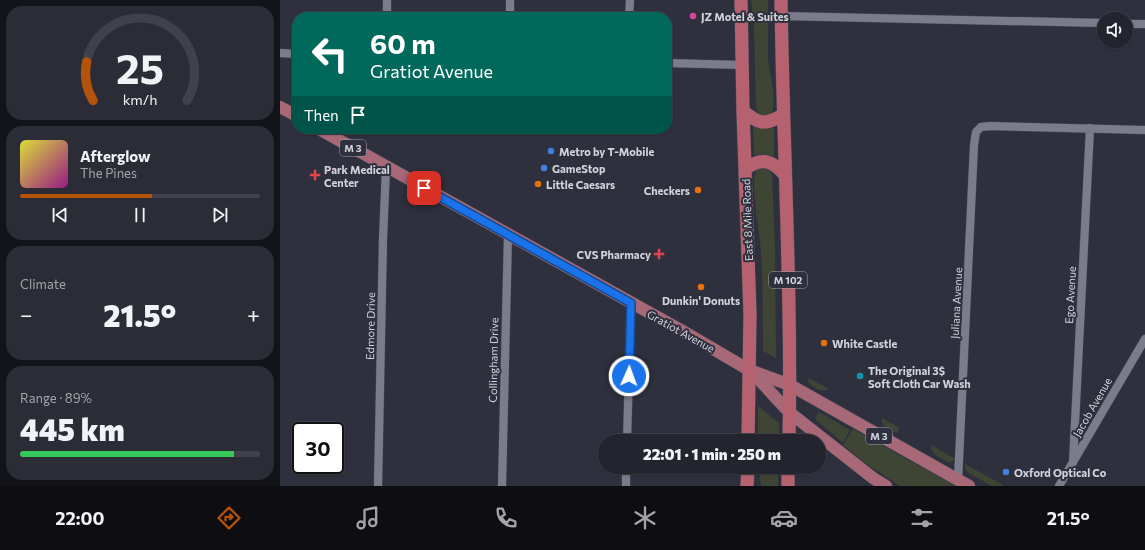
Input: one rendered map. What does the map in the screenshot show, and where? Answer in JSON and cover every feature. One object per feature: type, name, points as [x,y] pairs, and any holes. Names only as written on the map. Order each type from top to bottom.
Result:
[{"type":"highway","name":"East 8 Mile Road","points":[[741,0],[749,283],[748,434]]},
{"type":"highway","name":"M 102","points":[[781,0],[789,312],[790,385],[788,434]]},
{"type":"highway","points":[[743,111],[761,123],[771,122],[783,115]]},
{"type":"highway","points":[[745,169],[755,163],[766,161],[778,168],[785,175]]},
{"type":"highway","points":[[747,486],[748,474]]},
{"type":"highway","points":[[788,474],[788,486]]},
{"type":"main road","points":[[280,107],[292,113]]},
{"type":"main road","name":"Gratiot Avenue","points":[[328,134],[749,370],[790,385],[970,486]]},
{"type":"main road","name":"Gratiot Avenue","points":[[749,370],[789,412],[873,478],[886,486]]},
{"type":"street","points":[[387,12],[388,0]]},
{"type":"street","points":[[510,0],[510,12]]},
{"type":"street","points":[[629,12],[630,0]]},
{"type":"street","points":[[782,16],[1097,23]]},
{"type":"street","points":[[1133,24],[1145,24]]},
{"type":"street","points":[[280,54],[292,54]]},
{"type":"street","points":[[672,63],[742,65]]},
{"type":"street","name":"Juliana Avenue","points":[[958,480],[974,145],[978,129],[981,127],[990,126],[1090,128]]},
{"type":"street","points":[[1090,128],[1145,130]]},
{"type":"street","name":"Ego Avenue","points":[[1073,462],[1090,128]]},
{"type":"street","name":"Edmore Drive","points":[[378,486],[382,242],[386,167]]},
{"type":"street","name":"Collingham Drive","points":[[502,486],[508,235]]},
{"type":"street","points":[[627,434],[631,303]]},
{"type":"street","name":"Jacob Avenue","points":[[1059,486],[1145,339]]},
{"type":"street","points":[[626,474],[626,486]]},
{"type":"green space","points":[[751,0],[768,0],[768,59],[774,102],[771,114],[765,117],[759,114],[756,107],[754,25]]},
{"type":"green space","points":[[753,126],[761,129],[774,128],[774,156],[764,154],[754,155]]},
{"type":"green space","points":[[763,167],[769,169],[772,174],[775,248],[776,358],[763,351],[763,287],[754,178],[756,171]]},
{"type":"green space","points":[[809,378],[829,389],[820,390],[815,388],[808,382]]},
{"type":"green space","points":[[758,406],[779,423],[779,434],[758,434]]},
{"type":"green space","points":[[819,412],[850,430],[843,443],[815,419]]},
{"type":"green space","points":[[882,418],[900,428],[897,433],[884,426]]},
{"type":"green space","points":[[853,429],[955,486],[900,486],[868,465],[843,445]]},
{"type":"green space","points":[[931,445],[954,458],[954,460],[949,463],[940,458],[935,454],[931,448]]},
{"type":"green space","points":[[965,464],[1003,485],[992,486],[969,473],[966,470]]},
{"type":"green space","points":[[760,474],[778,474],[778,486],[761,486]]},
{"type":"place","name":"JZ Motel & Suites","points":[[693,16]]},
{"type":"place","name":"Metro by T-Mobile","points":[[551,151]]},
{"type":"place","name":"GameStop","points":[[544,168]]},
{"type":"place","name":"Park Medical Center","points":[[315,175]]},
{"type":"place","name":"Little Caesars","points":[[538,184]]},
{"type":"place","name":"Checkers","points":[[698,190]]},
{"type":"place","name":"CVS Pharmacy","points":[[659,254]]},
{"type":"place","name":"Dunkin' Donuts","points":[[701,287]]},
{"type":"place","name":"White Castle","points":[[824,343]]},
{"type":"place","name":"The Original 3$ Soft Cloth Car Wash","points":[[860,376]]},
{"type":"place","name":"Oxford Optical Co","points":[[1006,472]]},
{"type":"route","points":[[424,188],[631,303],[629,376]]}]
